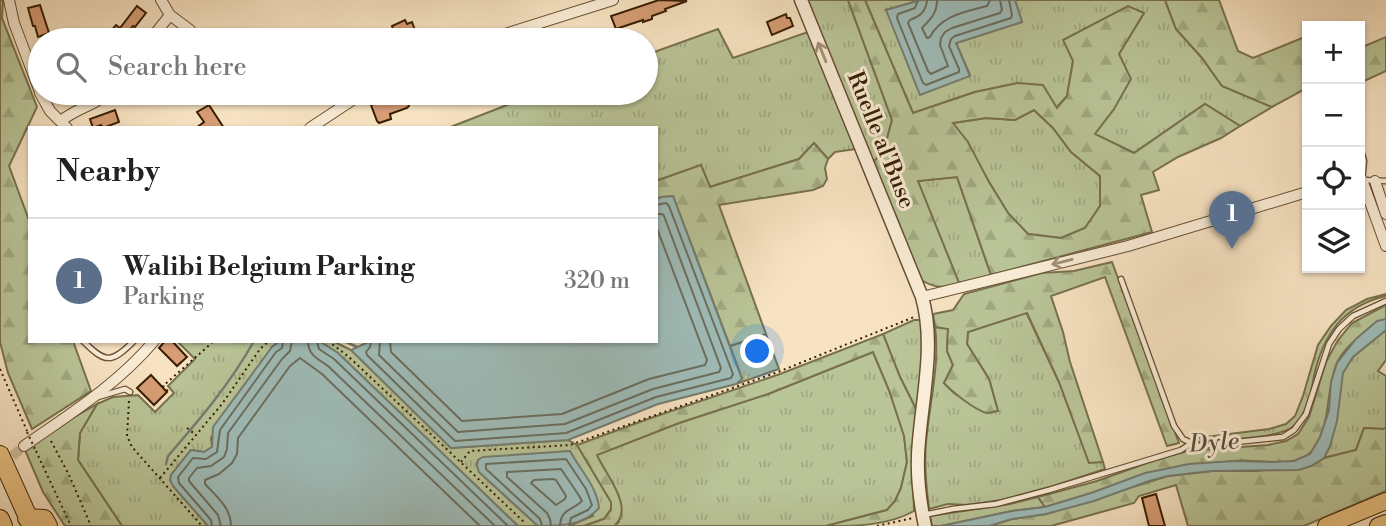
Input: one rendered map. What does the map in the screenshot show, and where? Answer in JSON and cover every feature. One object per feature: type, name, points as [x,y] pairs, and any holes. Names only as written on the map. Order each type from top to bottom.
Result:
[{"type":"highway","points":[[0,456],[30,522],[44,519],[48,526]]},
{"type":"highway","points":[[1326,526],[1386,501]]},
{"type":"highway","points":[[0,519],[3,526]]},
{"type":"highway","points":[[1378,526],[1386,523]]},
{"type":"street","points":[[9,0],[28,61]]},
{"type":"street","points":[[161,0],[170,15],[187,28]]},
{"type":"street","points":[[524,28],[613,0]]},
{"type":"street","name":"Ruelle al'Buse","points":[[801,0],[922,297],[926,313],[928,341],[918,443],[924,520]]},
{"type":"street","points":[[160,28],[170,15]]},
{"type":"street","points":[[47,105],[64,125],[73,111],[88,105]]},
{"type":"street","points":[[313,126],[345,105]]},
{"type":"street","points":[[1380,181],[1386,214]]},
{"type":"street","points":[[1365,191],[1386,246]]},
{"type":"street","points":[[922,297],[1128,246],[1302,194]]},
{"type":"street","points":[[24,446],[128,369],[152,343]]},
{"type":"lane","points":[[1121,279],[1174,426],[1183,439],[1198,446],[1283,437],[1294,430],[1306,414],[1329,344],[1339,329],[1353,316],[1386,301]]},
{"type":"lane","points":[[85,343],[99,357],[111,358],[132,343]]},
{"type":"lane","points":[[89,400],[125,388],[130,392]]},
{"type":"lane","points":[[924,520],[953,509],[1009,501],[1181,450],[1190,444]]},
{"type":"path","points":[[461,462],[470,451],[570,445],[778,372],[926,313]]},
{"type":"path","points":[[169,391],[163,386],[212,343]]},
{"type":"path","points":[[160,478],[194,434],[222,404],[267,343]]},
{"type":"path","points":[[331,343],[349,357],[524,522]]},
{"type":"path","points":[[0,369],[71,526]]},
{"type":"path","points":[[130,392],[127,436],[132,447],[202,526]]},
{"type":"path","points":[[187,428],[194,434]]},
{"type":"path","points":[[44,432],[69,475],[90,526]]},
{"type":"path","points":[[877,526],[918,517],[924,520]]},
{"type":"green space","points":[[0,0],[3,0],[2,18],[28,84],[28,105],[37,107],[9,166],[28,218],[28,343],[74,343],[91,391],[32,429],[8,373],[0,342]]},
{"type":"green space","points":[[805,0],[848,0],[892,120],[884,150],[872,164]]},
{"type":"green space","points":[[848,0],[865,0],[913,113],[975,92],[1018,83],[1043,85],[1057,108],[1067,96],[1073,61],[1063,40],[1128,6],[1144,13],[1119,54],[1131,79],[1114,109],[1095,134],[1134,153],[1205,104],[1240,126],[1153,172],[1159,190],[1141,195],[1152,232],[991,275],[957,177],[918,181],[959,283],[940,287],[921,280],[872,164],[884,150],[892,120]],"holes":[[[1034,110],[1053,128],[1071,152],[1100,176],[1100,206],[1085,228],[1061,238],[1028,234],[1008,213],[968,142],[953,123],[986,118],[1015,120]]]},
{"type":"green space","points":[[865,0],[921,0],[886,10],[970,75],[956,43],[1022,22],[1015,0],[1165,0],[1176,29],[1222,86],[1272,107],[1240,126],[1205,104],[1134,153],[1094,134],[1114,109],[1119,54],[1144,13],[1073,61],[1067,96],[1056,108],[1018,83],[975,92],[913,113]]},
{"type":"green space","points":[[1165,0],[1219,0],[1238,51],[1253,58],[1302,38],[1302,91],[1272,107],[1222,86],[1176,29]]},
{"type":"green space","points":[[718,29],[733,58],[808,32],[856,149],[835,152],[828,159],[814,143],[799,159],[710,187],[701,165],[658,180],[658,126],[453,126],[507,105],[658,105],[658,51]]},
{"type":"green space","points":[[1386,37],[1386,71],[1365,81],[1365,46]]},
{"type":"green space","points":[[1034,110],[1053,128],[1071,152],[1100,176],[1100,206],[1085,228],[1061,238],[1028,234],[1008,213],[953,123],[986,118],[1015,120]]},
{"type":"green space","points":[[814,143],[828,159],[825,168],[827,179],[823,186],[813,190],[719,205],[766,334],[730,346],[673,196],[658,198],[658,180],[701,165],[710,187],[799,159]]},
{"type":"green space","points":[[957,177],[991,275],[959,283],[917,181]]},
{"type":"green space","points":[[1112,262],[1179,443],[1167,446],[1105,277],[1051,296],[1103,462],[1089,463],[1059,382],[1027,313],[968,332],[967,344],[989,379],[998,411],[987,413],[977,409],[944,383],[953,365],[947,351],[948,329],[935,327],[933,314],[953,310],[964,294],[1042,273],[1074,271]]},
{"type":"green space","points":[[1386,294],[1358,307],[1337,324],[1329,335],[1318,361],[1305,409],[1294,426],[1276,434],[1198,442],[1197,438],[1269,429],[1286,424],[1295,416],[1318,345],[1331,326],[1346,310],[1367,299]]},
{"type":"green space","points":[[1386,305],[1386,319],[1375,324],[1357,339],[1338,361],[1322,432],[1318,443],[1304,457],[1285,462],[1242,460],[1219,463],[1045,507],[1038,497],[1097,481],[1187,451],[1268,445],[1286,441],[1298,434],[1309,417],[1326,362],[1338,340],[1352,323]]},
{"type":"green space","points":[[1026,312],[1059,382],[1089,462],[1103,462],[1105,469],[1002,500],[967,505],[948,504],[929,509],[925,451],[935,371],[935,327],[948,328],[947,351],[953,365],[944,383],[954,393],[987,413],[998,411],[989,379],[967,344],[968,332]]},
{"type":"green space","points":[[914,320],[922,320],[925,341],[918,413],[883,334]]},
{"type":"green space","points":[[1386,330],[1386,360],[1378,371],[1386,376],[1386,428],[1364,428],[1356,450],[1324,458],[1330,446],[1342,373],[1353,357]]},
{"type":"green space","points":[[766,334],[779,369],[736,384],[742,378],[730,346]]},
{"type":"green space","points":[[883,334],[918,413],[913,471],[914,511],[882,522],[826,526],[887,510],[901,488],[907,462],[904,436],[873,352],[768,394],[679,423],[597,455],[617,491],[622,510],[620,519],[614,526],[584,526],[604,519],[611,510],[611,502],[577,445],[780,374]]},
{"type":"green space","points":[[179,343],[277,343],[211,438],[212,447],[204,452],[191,450],[171,475],[173,486],[208,526],[122,526],[78,460],[80,433],[97,404],[113,397],[138,395],[155,412],[174,393],[168,386],[195,359]]},
{"type":"green space","points":[[322,343],[337,343],[351,350],[451,448],[568,440],[577,445],[611,502],[611,509],[604,519],[584,526],[569,526],[593,516],[578,466],[570,451],[478,460],[479,472],[538,526],[518,526],[338,353]]},
{"type":"green space","points":[[873,352],[904,435],[907,462],[901,488],[887,510],[826,526],[614,526],[619,522],[596,455],[679,423],[768,394]]},
{"type":"green space","points":[[97,404],[80,433],[78,460],[122,526],[65,526],[43,492],[25,450]]},
{"type":"green space","points":[[1364,428],[1386,428],[1386,491],[1304,526],[1188,526],[1176,485],[1139,496],[1134,503],[1051,526],[990,526],[1012,519],[1046,514],[1168,476],[1311,466],[1324,458],[1356,450]]},
{"type":"green space","points":[[1038,497],[1045,507],[932,526],[930,516]]},
{"type":"water","points":[[921,0],[1015,0],[1022,22],[956,43],[970,76],[920,95],[886,10]]},
{"type":"water","points":[[673,196],[742,379],[736,384],[658,404],[568,440],[451,448],[351,350],[366,343],[658,343],[658,198]]},
{"type":"water","points":[[1386,319],[1386,330],[1353,357],[1343,373],[1337,421],[1330,446],[1324,458],[1311,466],[1299,470],[1212,471],[1168,476],[1046,514],[1012,519],[989,526],[941,526],[1045,507],[1145,473],[1189,464],[1294,461],[1310,454],[1320,437],[1329,410],[1331,382],[1337,363],[1356,339],[1377,321]]},
{"type":"water","points":[[277,343],[322,343],[338,353],[518,526],[208,526],[173,486],[171,475],[191,450],[204,452],[212,447],[213,427]]},
{"type":"water","points":[[570,451],[592,485],[599,508],[579,522],[563,525],[538,526],[479,472],[477,466],[478,460],[483,457]]},
{"type":"building","points":[[659,0],[687,1],[665,9],[666,11],[652,16],[652,19],[619,28],[616,28],[611,16]]},
{"type":"building","points":[[40,5],[47,28],[33,26],[28,8]]},
{"type":"building","points":[[137,6],[146,13],[135,27],[120,28]]},
{"type":"building","points":[[786,14],[793,26],[772,35],[767,22]]},
{"type":"building","points":[[405,20],[407,24],[412,22],[414,28],[393,28]]},
{"type":"building","points":[[209,105],[223,126],[199,126],[204,122],[197,112]]},
{"type":"building","points":[[371,105],[409,105],[390,114],[391,119],[379,123]]},
{"type":"building","points":[[115,110],[119,122],[108,126],[92,126],[90,119]]},
{"type":"building","points":[[163,343],[174,343],[187,357],[177,366],[159,348]]},
{"type":"building","points":[[151,375],[167,392],[154,405],[137,388]]},
{"type":"building","points":[[1156,494],[1165,526],[1149,526],[1142,498]]},
{"type":"waterway","points":[[166,464],[168,456],[225,387],[253,343]]},
{"type":"waterway","points":[[348,343],[357,347]]},
{"type":"tunnel","points":[[1,466],[24,446]]},
{"type":"place","name":"Walibi Belgium Parking","points":[[1232,249]]},
{"type":"water label","name":"Dyle","points":[[1214,443]]}]
